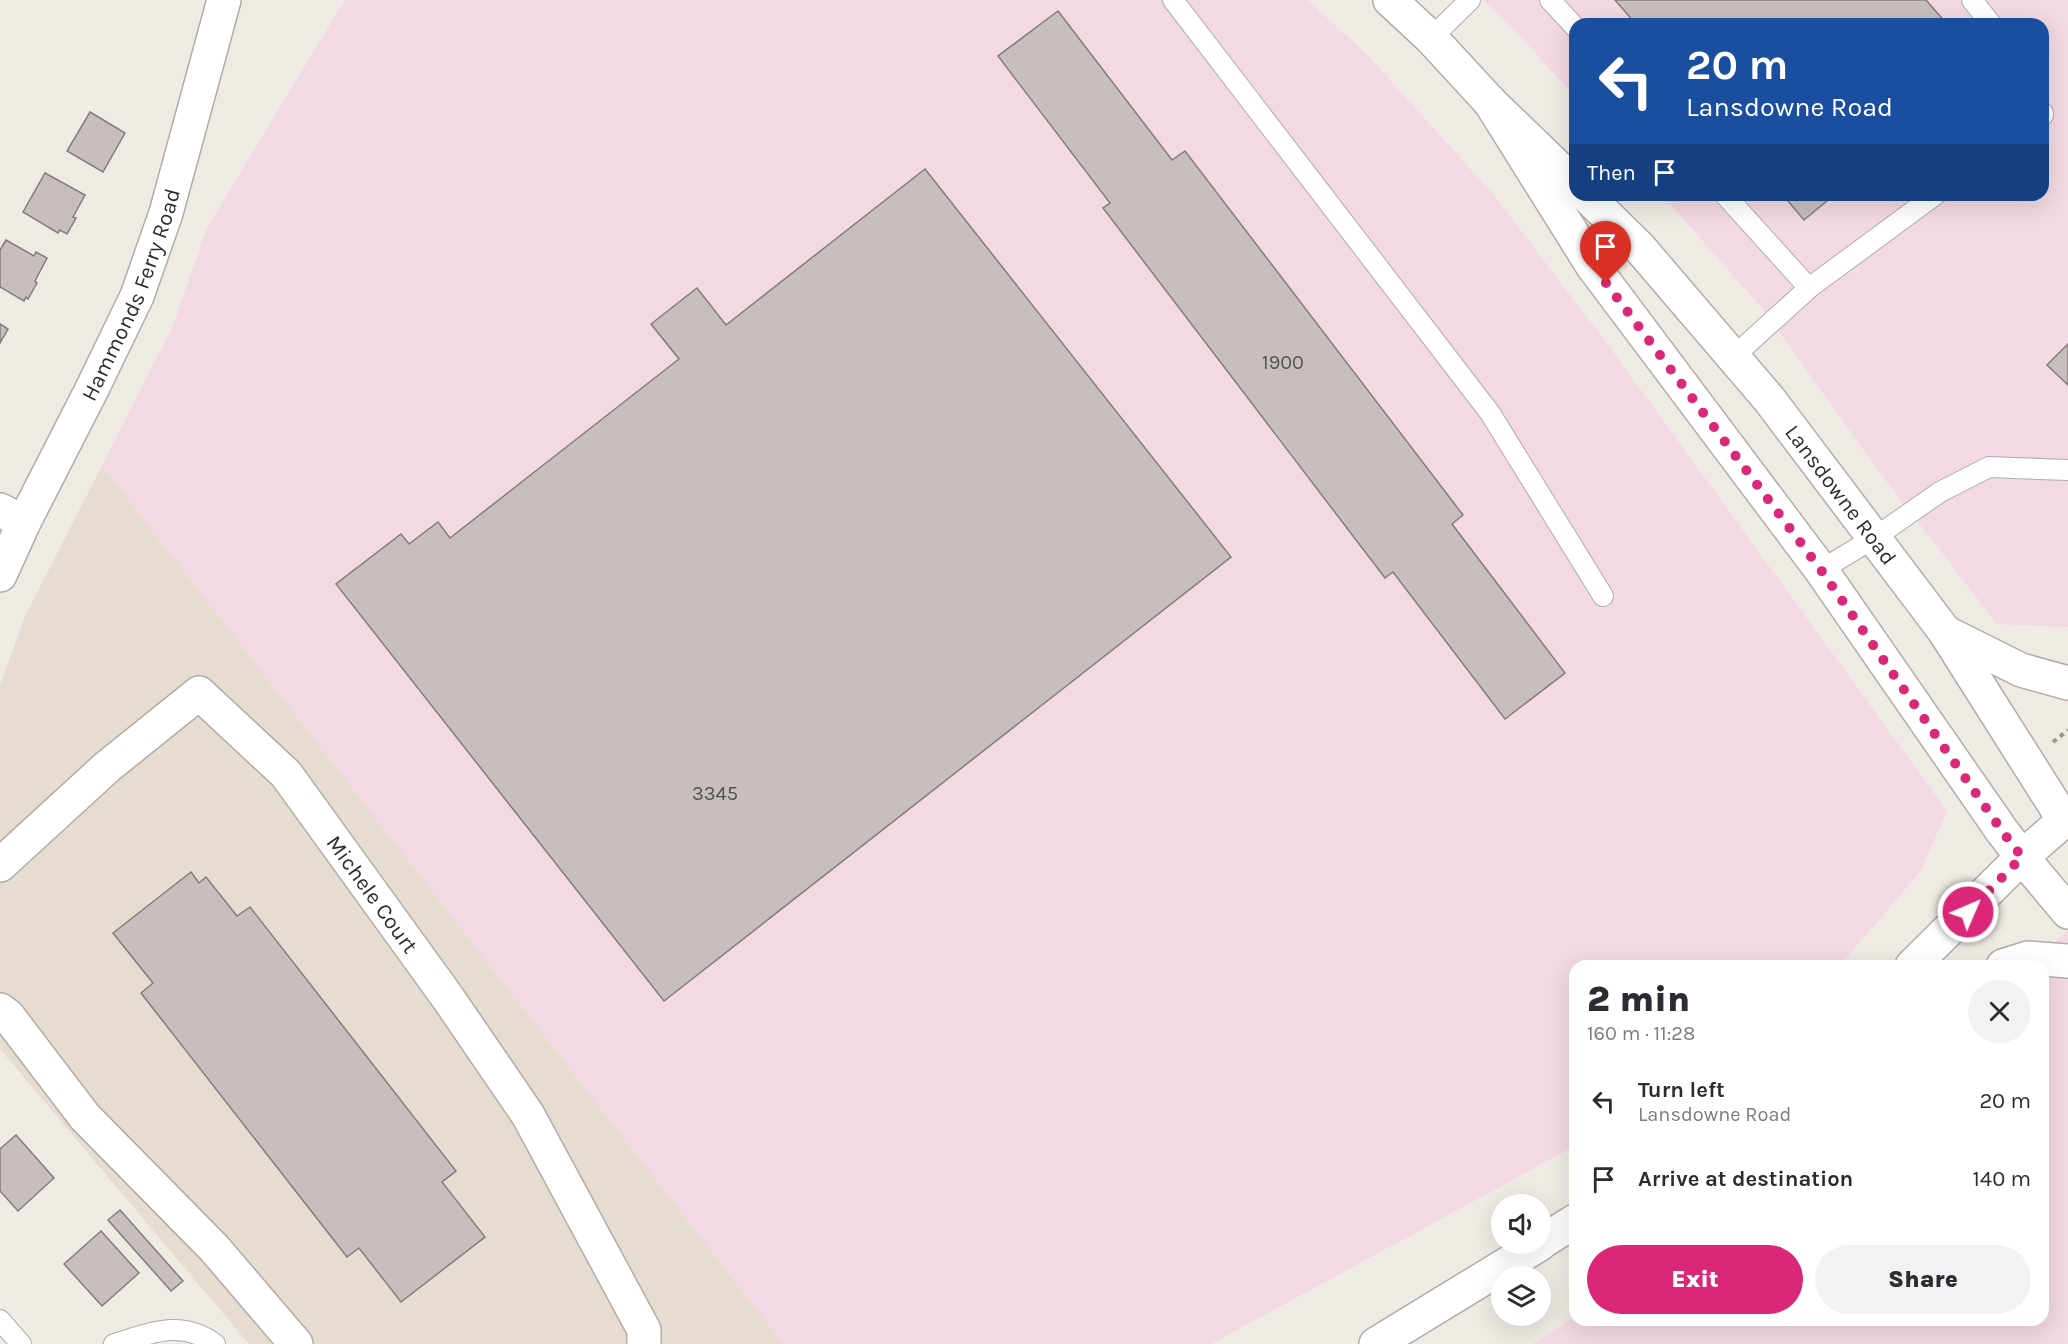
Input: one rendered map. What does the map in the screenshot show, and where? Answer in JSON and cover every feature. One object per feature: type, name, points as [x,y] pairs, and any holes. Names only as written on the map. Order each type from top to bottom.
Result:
[{"type":"street","name":"Hammonds Ferry Road","points":[[0,575],[12,516],[92,389],[137,296],[166,213],[224,0]]},
{"type":"street","points":[[1390,0],[1431,38],[1490,102],[1569,178]]},
{"type":"street","points":[[1490,102],[1592,265],[1821,570],[2002,831],[2068,912]]},
{"type":"street","name":"Lansdowne Road","points":[[1592,201],[1639,247],[1769,399],[1945,632],[2067,821]]},
{"type":"street","points":[[1945,632],[2021,670],[2068,683]]},
{"type":"street","name":"Michele Court","points":[[0,865],[107,767],[199,693],[286,774],[461,1017],[528,1115],[645,1330],[644,1344]]},
{"type":"street","points":[[1918,960],[2022,857],[2067,821]]},
{"type":"street","points":[[2022,960],[2028,958],[2068,961]]},
{"type":"street","points":[[0,1010],[8,1016],[85,1117],[214,1248],[296,1344]]},
{"type":"street","points":[[1376,1344],[1558,1233]]},
{"type":"lane","points":[[1173,0],[1490,413],[1603,596]]},
{"type":"lane","points":[[1431,38],[1470,0]]},
{"type":"lane","points":[[1550,0],[1569,21]]},
{"type":"lane","points":[[1972,0],[1986,18]]},
{"type":"lane","points":[[1730,201],[1809,288]]},
{"type":"lane","points":[[1733,357],[1809,288],[1927,201]]},
{"type":"lane","points":[[1821,570],[1874,538],[1940,492],[1989,468],[2065,474]]},
{"type":"lane","points":[[0,1320],[21,1344]]},
{"type":"lane","points":[[114,1344],[167,1329],[190,1331],[215,1344]]},
{"type":"path","points":[[2052,743],[2068,730]]},
{"type":"shaded area","points":[[345,0],[1308,0],[1368,56],[1493,194],[1606,342],[1947,811],[1920,872],[1843,960],[1569,960],[1569,1149],[1211,1344],[783,1344],[102,466],[173,326],[207,228]]},
{"type":"shaded area","points":[[1483,0],[2068,0],[2068,627],[1997,624],[1880,473],[1762,308],[1667,201],[2049,201],[2049,18],[1569,18],[1569,90],[1519,35]]},
{"type":"shaded area","points":[[102,466],[783,1344],[249,1344],[0,1049],[0,685],[26,614]]},
{"type":"shaded area","points":[[2068,930],[2068,1344],[1533,1344],[1569,1321],[1569,1326],[2049,1326],[2049,960],[2036,960]]},
{"type":"building","points":[[1615,0],[1926,0],[1942,18],[1631,18]]},
{"type":"building","points":[[1058,11],[1172,160],[1185,151],[1463,515],[1452,524],[1565,673],[1505,719],[1393,572],[1385,578],[1103,208],[1110,203],[998,56]]},
{"type":"building","points":[[90,112],[125,133],[103,172],[67,151]]},
{"type":"building","points":[[925,169],[1231,557],[664,1001],[336,584],[401,534],[409,544],[438,522],[450,538],[679,359],[651,324],[697,288],[726,325]]},
{"type":"building","points":[[45,173],[85,195],[67,234],[60,230],[58,233],[23,212]]},
{"type":"building","points":[[1788,201],[1827,201],[1804,220]]},
{"type":"building","points":[[6,240],[34,256],[36,252],[47,258],[35,281],[37,283],[28,299],[26,297],[24,301],[0,287],[0,250]]},
{"type":"building","points":[[0,324],[8,329],[0,343]]},
{"type":"building","points":[[2068,344],[2068,385],[2047,365]]},
{"type":"building","points":[[191,872],[199,883],[206,877],[237,916],[250,907],[456,1171],[442,1182],[485,1237],[401,1302],[359,1248],[347,1257],[141,993],[153,983],[113,933]]},
{"type":"building","points":[[16,1135],[54,1178],[18,1211],[0,1191],[0,1149]]},
{"type":"building","points":[[120,1210],[183,1281],[171,1291],[108,1220]]},
{"type":"building","points":[[101,1231],[139,1273],[102,1306],[64,1264]]},
{"type":"route","points":[[1606,283],[1821,570],[2022,857],[1968,912]]}]
